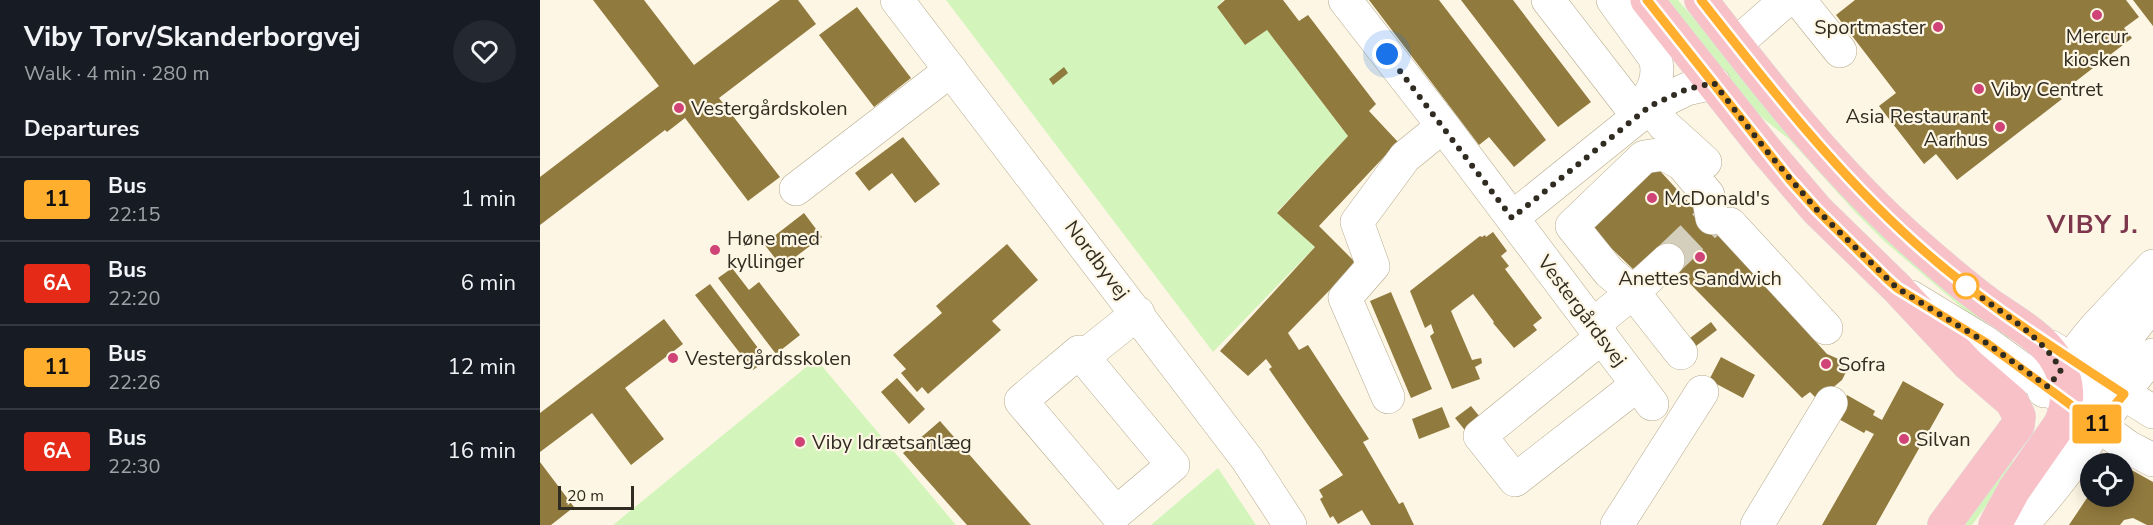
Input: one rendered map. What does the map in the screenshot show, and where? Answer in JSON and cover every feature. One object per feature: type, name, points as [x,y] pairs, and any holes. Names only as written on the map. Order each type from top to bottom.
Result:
[{"type":"main road","points":[[1647,0],[1765,149],[1817,210],[1897,288],[1968,364],[2012,402],[2019,416],[2018,424],[1944,525]]},
{"type":"main road","points":[[1701,0],[1798,122],[1879,209],[1914,243],[1957,279],[2041,342],[2069,379],[2060,424],[2014,490],[1995,525]]},
{"type":"street","name":"Nordbyvej","points":[[897,0],[1138,313],[1247,459],[1290,525]]},
{"type":"street","name":"Vestergårdsvej","points":[[1345,0],[1443,126],[1591,323],[1644,395],[1515,480],[1480,436],[1591,323]]},
{"type":"street","points":[[1548,0],[1643,111],[1704,160],[1727,198],[1716,221]]},
{"type":"street","points":[[1613,0],[1655,58],[1658,75],[1643,111]]},
{"type":"street","points":[[1736,44],[1786,0]]},
{"type":"street","points":[[1799,0],[1840,51]]},
{"type":"street","points":[[796,189],[951,70]]},
{"type":"street","points":[[1512,218],[1643,111],[1687,89],[1714,83]]},
{"type":"street","points":[[1388,397],[1345,298],[1373,266],[1357,222],[1405,157],[1443,126]]},
{"type":"street","points":[[1681,353],[1572,226],[1644,157],[1664,154],[1682,164],[1708,195],[1716,221],[1826,328]]},
{"type":"street","points":[[1591,323],[1624,285],[1668,260]]},
{"type":"street","points":[[2069,379],[2101,322],[2153,266]]},
{"type":"street","points":[[1897,288],[1985,342],[2069,379],[2124,394],[2153,412]]},
{"type":"street","points":[[2018,424],[2153,303]]},
{"type":"street","points":[[1083,357],[1138,313]]},
{"type":"street","points":[[1079,352],[1083,357],[1173,465],[1116,513],[1021,401],[1079,352]]},
{"type":"street","points":[[2021,525],[2039,507],[2098,425],[2153,355]]},
{"type":"street","points":[[2069,379],[2098,425],[2128,447],[2153,460]]},
{"type":"street","points":[[1617,525],[1702,392]]},
{"type":"street","points":[[1758,525],[1831,403]]},
{"type":"green space","points":[[946,0],[1223,0],[1217,7],[1245,45],[1267,30],[1348,136],[1277,212],[1315,247],[1213,352]]},
{"type":"green space","points":[[1664,0],[1678,0],[1762,98],[2011,336],[2007,341],[1974,318],[1885,242],[1790,140],[1754,111]]},
{"type":"green space","name":"Viby Idrætsanlæg","points":[[816,359],[956,525],[613,525]]},
{"type":"green space","points":[[2010,460],[2017,464],[1972,525],[1962,525]]},
{"type":"green space","points":[[1218,468],[1256,525],[1151,525]]},
{"type":"building","name":"Vestergårdskolen","points":[[593,0],[644,0],[694,65],[780,0],[798,0],[816,24],[719,98],[780,177],[748,201],[685,118],[667,132],[665,130],[540,225],[540,177],[659,86]]},
{"type":"building","points":[[1225,0],[1283,0],[1299,21],[1308,15],[1376,104],[1369,111],[1398,142],[1319,226],[1356,263],[1288,333],[1299,350],[1308,345],[1369,439],[1363,442],[1399,504],[1403,502],[1414,525],[1371,525],[1362,510],[1338,524],[1333,516],[1330,518],[1320,499],[1323,497],[1319,490],[1343,475],[1269,369],[1272,367],[1266,359],[1248,376],[1220,351],[1315,247],[1277,213],[1348,136],[1267,30],[1245,45],[1217,7]]},
{"type":"building","points":[[1369,0],[1439,0],[1546,140],[1514,167],[1489,137],[1479,145]]},
{"type":"building","points":[[1461,0],[1513,0],[1591,102],[1558,127]]},
{"type":"building","name":"Viby Centret","points":[[1855,0],[2126,0],[2139,17],[2124,28],[2132,38],[2058,95],[2062,99],[1957,180],[1936,154],[1924,164],[1879,106],[1896,93],[1836,15]]},
{"type":"building","points":[[2133,0],[2153,0],[2153,26]]},
{"type":"building","points":[[857,7],[911,78],[874,107],[819,35]]},
{"type":"building","points":[[1064,67],[1068,73],[1053,85],[1049,79]]},
{"type":"building","points":[[903,137],[940,184],[915,203],[892,173],[869,191],[855,173]]},
{"type":"building","points":[[1651,161],[1827,354],[1850,364],[1842,380],[1818,400],[1810,392],[1802,398],[1657,250],[1633,269],[1586,224]]},
{"type":"building","points":[[804,213],[822,237],[782,267],[764,244]]},
{"type":"building","points":[[1493,232],[1507,251],[1501,256],[1509,266],[1505,269],[1542,318],[1533,325],[1537,330],[1514,348],[1473,294],[1451,311],[1472,360],[1481,358],[1482,363],[1475,367],[1480,379],[1452,389],[1430,336],[1434,333],[1431,324],[1425,328],[1410,291],[1480,236],[1485,235],[1486,237]]},
{"type":"building","points":[[1007,244],[1038,280],[992,321],[1001,330],[928,394],[922,387],[917,392],[901,373],[906,369],[893,355],[942,313],[936,306]]},
{"type":"building","points":[[732,268],[749,290],[759,282],[800,335],[776,354],[718,278]]},
{"type":"building","points":[[710,284],[767,360],[753,370],[695,295]]},
{"type":"building","points":[[1391,292],[1432,389],[1411,398],[1370,301]]},
{"type":"building","points":[[664,319],[683,344],[625,388],[664,439],[631,465],[592,413],[540,452],[540,413]]},
{"type":"building","points":[[1711,322],[1717,330],[1696,346],[1690,338]]},
{"type":"building","points":[[1721,357],[1755,375],[1743,398],[1709,380]]},
{"type":"building","points":[[897,378],[925,409],[909,424],[881,392]]},
{"type":"building","points":[[1903,381],[1944,404],[1876,525],[1822,525],[1874,434],[1866,430],[1864,433],[1835,417],[1847,395],[1875,411],[1873,415],[1882,420]]},
{"type":"building","points":[[1471,406],[1484,422],[1468,434],[1455,418]]},
{"type":"building","points":[[1442,407],[1450,427],[1419,439],[1412,419]]},
{"type":"building","points":[[940,421],[1031,525],[967,525],[903,453]]},
{"type":"building","points":[[540,462],[574,507],[551,525],[540,525]]},
{"type":"building","points":[[2134,471],[2153,482],[2153,525],[2147,525],[2133,518],[2124,520],[2120,525],[2069,525],[2081,507],[2134,507]]},
{"type":"tunnel","points":[[1668,260],[1708,222]]},
{"type":"bus line","name":"11","points":[[1647,0],[1790,180],[1887,279],[1897,288],[1985,342],[2098,425],[2124,394],[1986,302],[1914,243],[1846,175],[1798,122],[1701,0]]},
{"type":"place","name":"Mercur kiosken","points":[[2097,15]]},
{"type":"place","name":"Sportmaster","points":[[1938,27]]},
{"type":"place","name":"Viby Centret","points":[[1979,89]]},
{"type":"place","name":"Vestergårdskolen","points":[[679,108]]},
{"type":"place","name":"Asia Restaurant Aarhus","points":[[2000,127]]},
{"type":"place","name":"McDonald's","points":[[1652,198]]},
{"type":"place","name":"Høne med kyllinger","points":[[715,250]]},
{"type":"place","name":"Anettes Sandwich","points":[[1700,257]]},
{"type":"place","name":"Vestergårdsskolen","points":[[673,358]]},
{"type":"place","name":"Sofra","points":[[1826,364]]},
{"type":"place","name":"Silvan","points":[[1904,439]]},
{"type":"place","name":"Viby Idrætsanlæg","points":[[800,442]]},
{"type":"district","name":"VIBY J.","points":[[2093,224]]},
{"type":"route","points":[[1387,54],[1512,218],[1650,106],[1687,89],[1714,83],[1790,180],[1817,210],[1897,288],[1985,342],[2048,387],[2061,370],[2052,354],[2041,342],[1966,286]]}]
